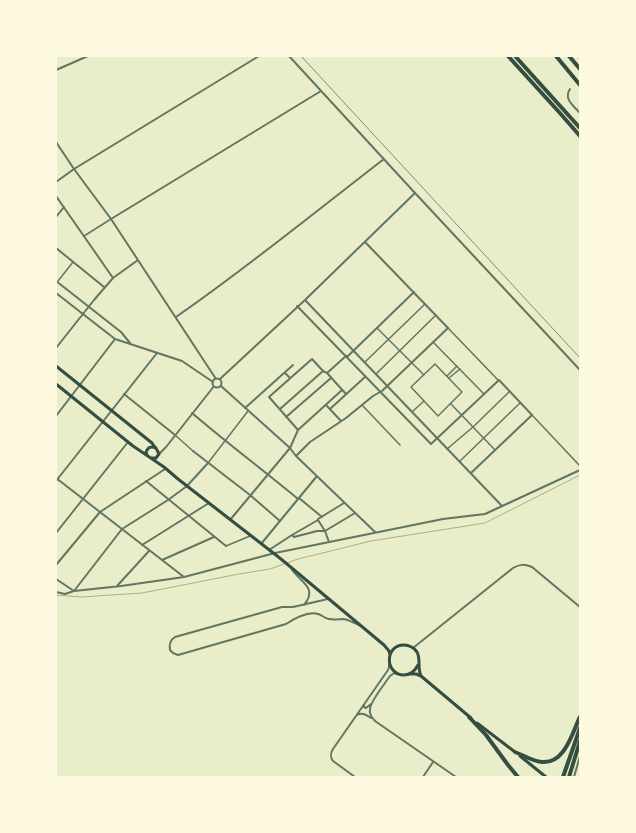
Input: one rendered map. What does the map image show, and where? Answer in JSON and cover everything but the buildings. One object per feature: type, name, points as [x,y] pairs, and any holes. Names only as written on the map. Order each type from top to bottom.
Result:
[{"type":"highway","points":[[508,56],[580,136]]},
{"type":"highway","points":[[515,56],[580,128]]},
{"type":"highway","points":[[556,56],[580,85]]},
{"type":"highway","points":[[569,56],[580,68]]},
{"type":"highway","points":[[469,717],[486,735],[518,777]]},
{"type":"highway","points":[[515,752],[542,762],[554,759],[561,755],[566,747],[580,717]]},
{"type":"highway","points":[[563,777],[580,728]]},
{"type":"highway","points":[[569,777],[580,741]]},
{"type":"main road","points":[[56,366],[152,443],[158,451],[161,464],[165,468],[269,550],[384,645],[389,651],[389,663],[393,671],[403,675],[416,674],[421,676],[469,717],[546,777]]},
{"type":"main road","points":[[56,384],[102,422],[149,458],[165,468]]},
{"type":"main road","points":[[149,458],[146,452],[151,447],[156,448]]},
{"type":"main road","points":[[149,458],[155,458],[158,455]]},
{"type":"main road","points":[[384,645],[396,647],[406,645],[413,648],[418,654],[418,665],[421,676]]},
{"type":"main road","points":[[390,655],[396,647]]},
{"type":"main road","points":[[410,674],[418,665]]},
{"type":"street","points":[[56,70],[88,56]]},
{"type":"street","points":[[56,182],[74,169],[259,56]]},
{"type":"street","points":[[289,56],[580,370]]},
{"type":"street","points":[[570,89],[567,97],[580,113]]},
{"type":"street","points":[[84,236],[321,91]]},
{"type":"street","points":[[56,142],[111,219],[216,379]]},
{"type":"street","points":[[176,317],[204,298],[384,159]]},
{"type":"street","points":[[213,382],[216,379],[220,379],[305,300],[415,193]]},
{"type":"street","points":[[56,196],[113,278]]},
{"type":"street","points":[[56,217],[64,207]]},
{"type":"street","points":[[365,242],[580,466]]},
{"type":"street","points":[[56,248],[104,287]]},
{"type":"street","points":[[56,348],[104,287],[113,278],[138,260]]},
{"type":"street","points":[[73,262],[57,281],[121,332],[130,343]]},
{"type":"street","points":[[327,373],[346,356],[348,356],[414,292]]},
{"type":"street","points":[[56,293],[115,339],[182,361],[213,382],[214,386]]},
{"type":"street","points":[[305,300],[502,506]]},
{"type":"street","points":[[365,362],[425,304]]},
{"type":"street","points":[[297,306],[431,444],[499,380]]},
{"type":"street","points":[[376,374],[436,316]]},
{"type":"street","points":[[378,328],[424,375]]},
{"type":"street","points":[[296,456],[310,442],[342,421],[380,392],[448,328]]},
{"type":"street","points":[[56,416],[115,339]]},
{"type":"street","points":[[433,342],[484,394]]},
{"type":"street","points":[[156,353],[56,479],[184,577]]},
{"type":"street","points":[[298,430],[269,397],[312,359],[346,394]]},
{"type":"street","points":[[435,364],[462,392],[438,416],[411,387],[424,375],[435,364]]},
{"type":"street","points":[[245,408],[293,366]]},
{"type":"street","points":[[447,376],[457,366]]},
{"type":"street","points":[[449,378],[460,369]]},
{"type":"street","points":[[280,409],[323,371]]},
{"type":"street","points":[[285,373],[290,378]]},
{"type":"street","points":[[330,409],[366,377]]},
{"type":"street","points":[[286,416],[331,378]]},
{"type":"street","points":[[220,379],[222,382],[221,386]]},
{"type":"street","points":[[214,386],[221,386],[290,448],[296,456],[375,533]]},
{"type":"street","points":[[158,455],[214,386]]},
{"type":"street","points":[[230,520],[290,448],[298,430],[342,390]]},
{"type":"street","points":[[447,449],[510,392]]},
{"type":"street","points":[[124,394],[193,451],[250,495],[280,521]]},
{"type":"street","points":[[412,412],[424,401]]},
{"type":"street","points":[[460,461],[520,403]]},
{"type":"street","points":[[450,404],[495,450]]},
{"type":"street","points":[[326,405],[342,421]]},
{"type":"street","points":[[362,405],[400,445]]},
{"type":"street","points":[[74,591],[122,529],[187,486],[248,411]]},
{"type":"street","points":[[192,413],[225,441],[322,517]]},
{"type":"street","points":[[471,474],[532,415]]},
{"type":"street","points":[[56,533],[82,498],[128,442]]},
{"type":"street","points":[[56,565],[100,512],[165,468]]},
{"type":"street","points":[[56,592],[65,594],[74,591],[184,577],[273,554],[329,542],[442,519],[486,514],[580,470]]},
{"type":"street","points":[[260,544],[317,476]]},
{"type":"street","points":[[146,482],[226,546],[250,536]]},
{"type":"street","points":[[142,544],[209,503]]},
{"type":"street","points":[[269,550],[344,503]]},
{"type":"street","points":[[292,535],[294,537],[317,531],[325,531],[355,514]]},
{"type":"street","points":[[318,520],[325,531],[329,542]]},
{"type":"street","points":[[162,560],[214,537]]},
{"type":"street","points":[[117,586],[150,550]]},
{"type":"street","points":[[413,648],[513,568],[520,565],[532,567],[580,607]]},
{"type":"street","points":[[290,567],[295,575],[307,586],[310,591],[309,600],[304,605]]},
{"type":"street","points":[[56,579],[74,591]]},
{"type":"street","points":[[328,599],[293,607],[282,607],[175,637],[171,640],[169,645],[170,650],[178,655],[286,624],[310,613],[316,613],[330,620],[347,619],[363,628]]},
{"type":"street","points":[[355,777],[333,761],[331,756],[333,749],[388,670],[389,663]]},
{"type":"street","points":[[364,705],[366,708],[371,704],[392,674],[399,674]]},
{"type":"street","points":[[371,704],[370,713],[375,721]]},
{"type":"street","points":[[356,716],[358,714],[365,714],[456,777]]},
{"type":"street","points":[[574,777],[580,756]]},
{"type":"street","points":[[423,777],[434,761]]},
{"type":"waterway","points":[[287,563],[371,541],[485,523],[580,475]]},
{"type":"waterway","points":[[56,595],[81,597],[142,593],[270,569],[284,564]]},
{"type":"railway","points":[[301,56],[580,358]]}]
